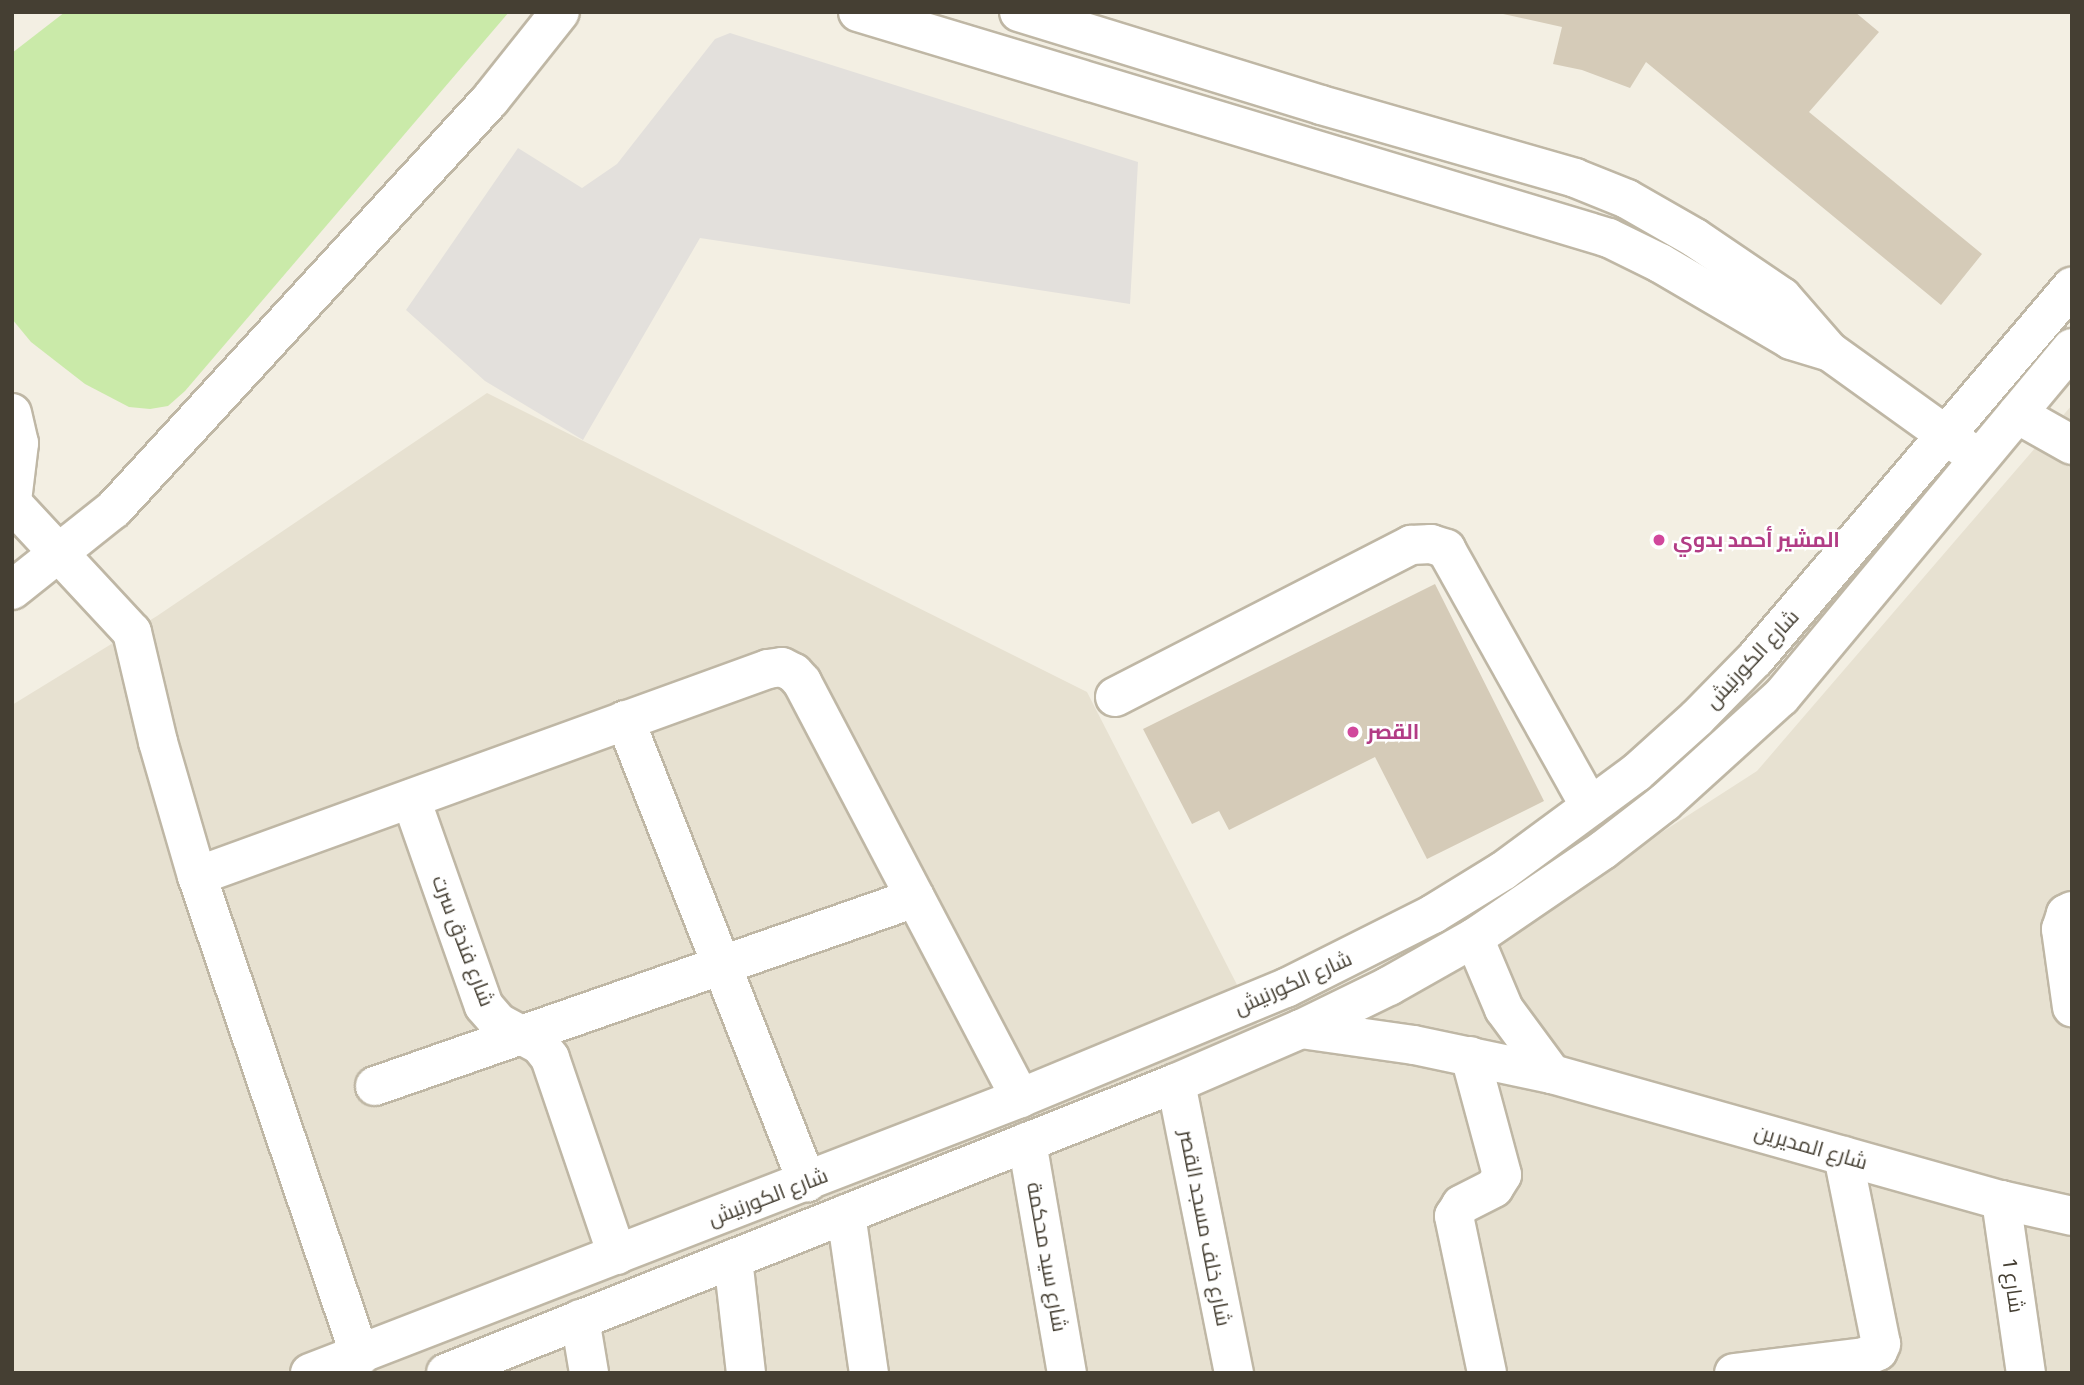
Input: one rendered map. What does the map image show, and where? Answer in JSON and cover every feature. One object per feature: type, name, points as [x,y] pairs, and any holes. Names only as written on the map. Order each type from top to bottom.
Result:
[{"type":"street","points":[[12,590],[114,509],[489,100],[560,12]]},
{"type":"street","points":[[858,12],[1609,238],[1660,263],[1791,340],[1829,351]]},
{"type":"street","points":[[1001,54],[1021,13],[1321,105],[1575,178],[1627,199],[1695,238],[1782,297],[1829,351],[1980,460]]},
{"type":"street","name":"شارع الكورنيش","points":[[310,1373],[360,1356],[1020,1098],[1286,988],[1360,953],[1503,871],[1636,773],[1755,659],[2072,287]]},
{"type":"street","name":"شارع الكورنيش","points":[[446,1373],[1176,1083],[1301,1029],[1389,986],[1474,938],[1603,850],[1724,751],[1781,697],[2072,348]]},
{"type":"street","points":[[12,413],[19,443],[12,502],[132,632],[158,742],[197,876],[360,1356]]},
{"type":"street","points":[[2017,414],[2072,445]]},
{"type":"street","points":[[1115,697],[1411,545],[1431,544],[1446,549],[1590,807]]},
{"type":"street","points":[[197,876],[625,720],[768,669],[782,667],[794,673],[1020,1098]]},
{"type":"street","points":[[625,720],[807,1182]]},
{"type":"street","name":"شارع فندق سرت","points":[[411,799],[484,1006],[499,1023],[540,1045],[550,1058],[617,1255]]},
{"type":"street","points":[[375,1086],[915,898]]},
{"type":"street","points":[[2072,911],[2066,914],[2061,929],[2072,1007]]},
{"type":"street","points":[[1474,938],[1504,1009],[1552,1074]]},
{"type":"street","name":"شارع المديرين","points":[[1301,1029],[1470,1056],[1552,1074],[2001,1200],[2072,1216]]},
{"type":"street","points":[[1470,1056],[1502,1175],[1494,1188],[1461,1205],[1454,1216],[1487,1373]]},
{"type":"street","name":"شارع خلف مسجد القصر","points":[[1176,1083],[1234,1373]]},
{"type":"street","name":"شارع سيد محكمة","points":[[1027,1142],[1066,1373]]},
{"type":"street","points":[[1734,1373],[1864,1357],[1878,1351],[1881,1345],[1843,1156]]},
{"type":"street","name":"شارع 1","points":[[2001,1200],[2026,1373]]},
{"type":"street","points":[[846,1214],[869,1373]]},
{"type":"street","points":[[733,1259],[746,1373]]},
{"type":"street","points":[[580,1319],[589,1373]]},
{"type":"shaded area","points":[[730,33],[1138,162],[1130,304],[700,238],[583,440],[485,381],[406,310],[518,148],[582,188],[617,164],[715,39]]},
{"type":"shaded area","points":[[487,393],[1087,692],[1273,1055],[1507,932],[1757,771],[2072,405],[2072,1373],[12,1373],[12,705],[157,616]]},
{"type":"green space","points":[[65,12],[509,12],[185,391],[168,406],[150,409],[129,407],[85,384],[31,342],[12,319],[12,53]]},
{"type":"building","points":[[1494,12],[1855,12],[1879,32],[1809,112],[1982,254],[1941,305],[1646,62],[1630,88],[1582,70],[1553,64],[1562,27]]},
{"type":"building","points":[[1435,584],[1544,801],[1427,859],[1375,757],[1229,830],[1219,811],[1192,824],[1143,729]]},
{"type":"place","name":"المشير أحمد بدوي","points":[[1659,540]]},
{"type":"place","name":"القصر","points":[[1353,732]]}]
